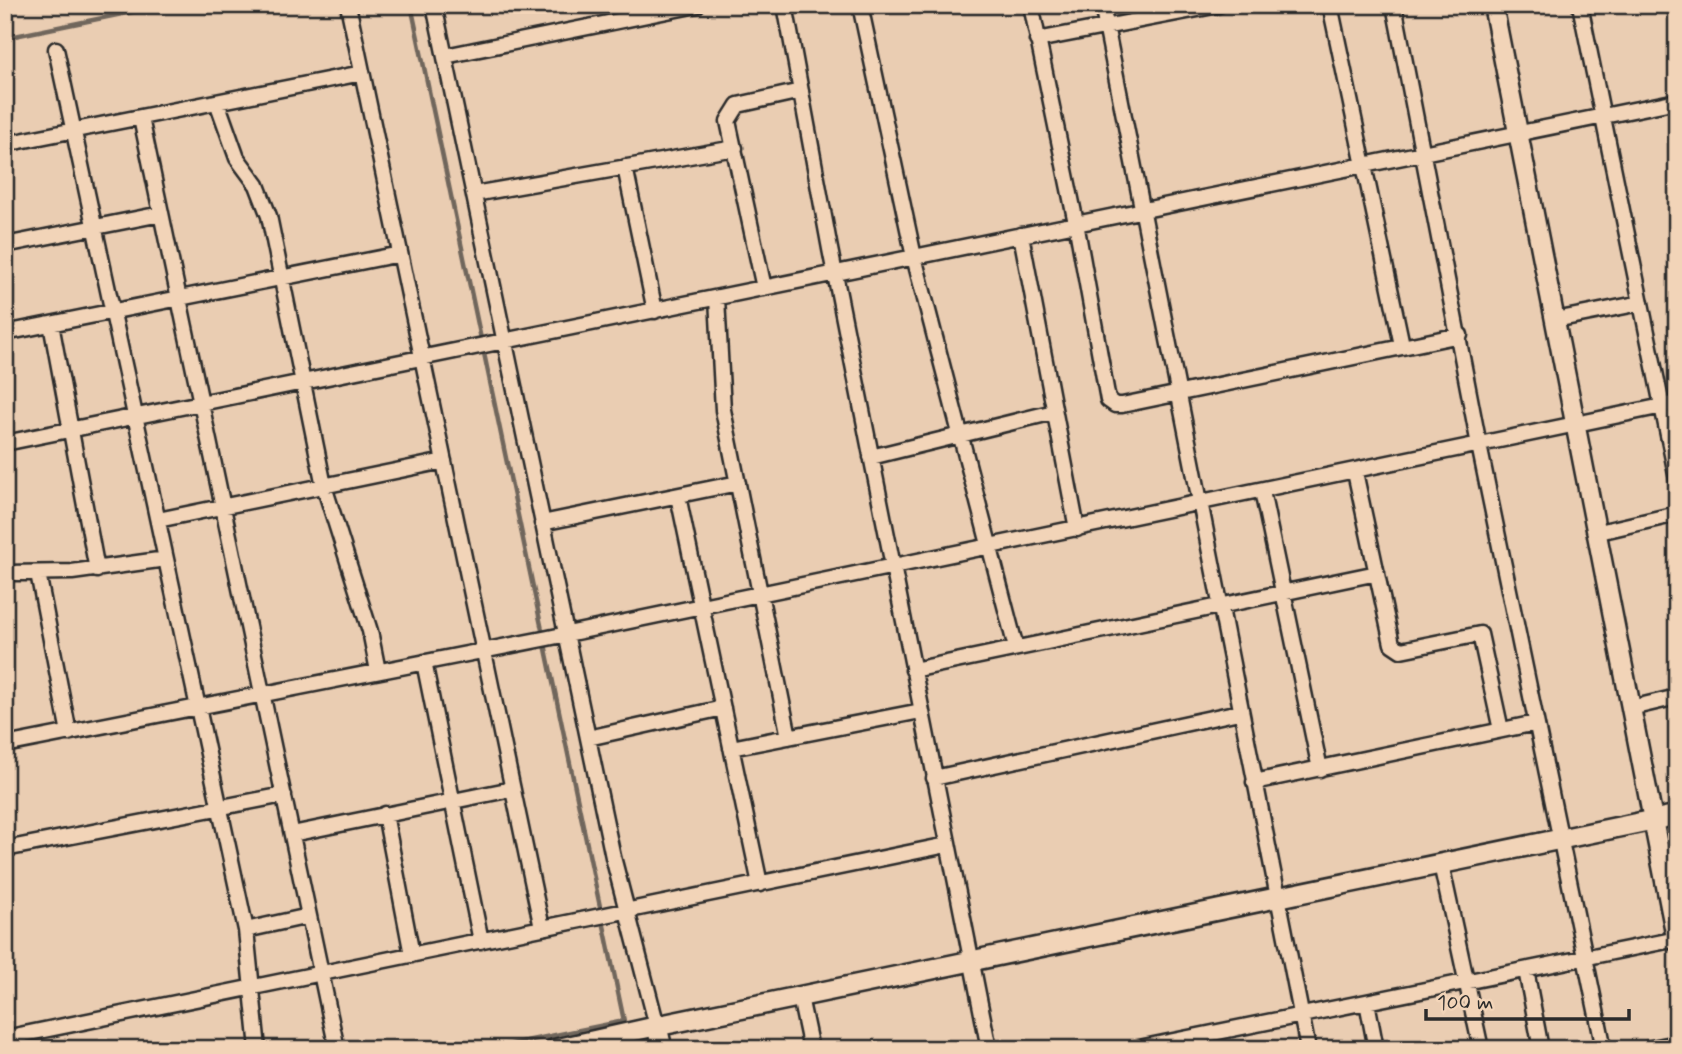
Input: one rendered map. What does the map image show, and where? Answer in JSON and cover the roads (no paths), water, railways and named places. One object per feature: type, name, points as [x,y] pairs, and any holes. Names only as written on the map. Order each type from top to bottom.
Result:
[{"type":"main road","points":[[662,1049],[657,1026],[1677,816]]},
{"type":"street","points":[[348,5],[541,928]]},
{"type":"street","points":[[434,5],[625,911],[657,1026],[557,1048]]},
{"type":"street","points":[[445,56],[697,5]]},
{"type":"street","points":[[785,5],[835,273],[989,1049]]},
{"type":"street","points":[[860,5],[915,257],[958,436],[992,547],[1016,648]]},
{"type":"street","points":[[1031,5],[1076,223],[1108,400],[1115,405],[1122,405],[1460,334]]},
{"type":"street","points":[[1102,5],[1239,712],[1308,1049]]},
{"type":"street","points":[[1037,40],[1219,5]]},
{"type":"street","points":[[1331,5],[1402,345]]},
{"type":"street","points":[[1394,5],[1460,334],[1479,445],[1604,1049]]},
{"type":"street","points":[[1134,1049],[1178,1044],[1302,1015],[1676,940],[1599,532],[1575,424],[1493,5]]},
{"type":"street","points":[[1580,5],[1677,479]]},
{"type":"street","points":[[56,49],[246,930],[258,1049]]},
{"type":"street","points":[[5,144],[362,72]]},
{"type":"street","points":[[764,288],[728,121],[738,105],[801,91]]},
{"type":"street","points":[[5,443],[1677,101]]},
{"type":"street","points":[[217,102],[237,158],[257,184],[269,216],[324,486],[370,631],[378,671]]},
{"type":"street","points":[[141,118],[337,1049]]},
{"type":"street","points":[[474,194],[735,148]]},
{"type":"street","points":[[625,167],[655,311]]},
{"type":"street","points":[[5,245],[161,214]]},
{"type":"street","points":[[1021,235],[1077,529]]},
{"type":"street","points":[[5,333],[400,254]]},
{"type":"street","points":[[717,298],[723,410],[789,737]]},
{"type":"street","points":[[1555,320],[1641,303]]},
{"type":"street","points":[[51,324],[96,570]]},
{"type":"street","points":[[5,746],[992,547],[1677,403]]},
{"type":"street","points":[[871,457],[1055,412]]},
{"type":"street","points":[[158,520],[444,461]]},
{"type":"street","points":[[1355,472],[1395,648],[1401,650],[1477,633],[1482,636],[1501,730]]},
{"type":"street","points":[[542,523],[738,483]]},
{"type":"street","points":[[1262,491],[1320,769]]},
{"type":"street","points":[[678,496],[760,884]]},
{"type":"street","points":[[1599,532],[1677,514]]},
{"type":"street","points":[[5,573],[96,570],[166,559]]},
{"type":"street","points":[[37,573],[69,733]]},
{"type":"street","points":[[913,670],[1377,573]]},
{"type":"street","points":[[424,662],[481,941]]},
{"type":"street","points":[[1632,708],[1677,698]]},
{"type":"street","points":[[588,738],[723,708]]},
{"type":"street","points":[[731,748],[921,711]]},
{"type":"street","points":[[934,778],[1239,712]]},
{"type":"street","points":[[1254,782],[1536,723]]},
{"type":"street","points":[[292,834],[512,789]]},
{"type":"street","points":[[5,849],[284,795]]},
{"type":"street","points":[[385,814],[412,955]]},
{"type":"street","points":[[5,1038],[947,845]]},
{"type":"street","points":[[1441,864],[1481,1049]]},
{"type":"street","points":[[246,930],[309,916]]},
{"type":"street","points":[[1526,971],[1541,1049]]},
{"type":"street","points":[[800,998],[811,1049]]},
{"type":"street","points":[[1367,1002],[1376,1049]]},
{"type":"street","points":[[1647,1049],[1677,1043]]},
{"type":"waterway","points":[[5,38],[166,5]]},
{"type":"waterway","points":[[411,5],[624,1021],[487,1049]]}]
